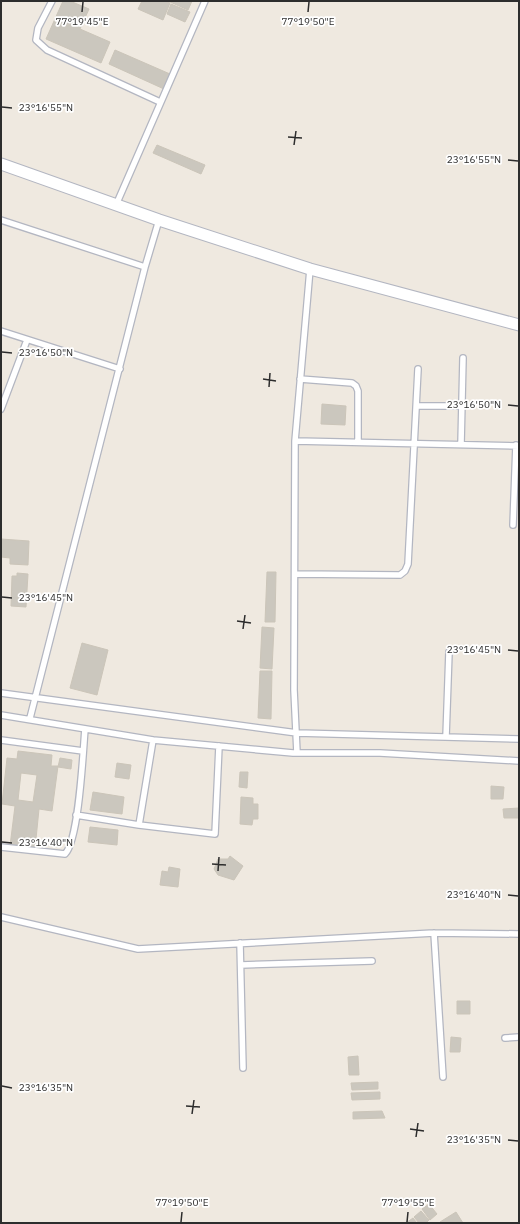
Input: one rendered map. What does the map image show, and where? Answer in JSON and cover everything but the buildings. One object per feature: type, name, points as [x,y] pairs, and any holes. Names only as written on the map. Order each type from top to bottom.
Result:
[{"type":"street","points":[[1,164],[159,220],[310,269],[519,325]]},
{"type":"lane","points":[[52,1],[38,28],[36,40],[47,50],[160,102]]},
{"type":"lane","points":[[116,204],[205,1]]},
{"type":"lane","points":[[1,220],[145,267]]},
{"type":"lane","points":[[30,718],[145,267],[159,220]]},
{"type":"lane","points":[[297,753],[294,690],[295,441],[310,269]]},
{"type":"lane","points":[[1,331],[120,369]]},
{"type":"lane","points":[[1,409],[27,340]]},
{"type":"lane","points":[[461,444],[463,358]]},
{"type":"lane","points":[[295,574],[400,575],[405,571],[408,564],[418,369]]},
{"type":"lane","points":[[300,379],[352,384],[356,386],[358,391],[358,442]]},
{"type":"lane","points":[[417,406],[461,406]]},
{"type":"lane","points":[[295,441],[518,446],[513,525]]},
{"type":"lane","points":[[446,737],[449,652]]},
{"type":"lane","points":[[1,693],[297,733],[519,739]]},
{"type":"lane","points":[[1,715],[30,718],[153,740],[297,753],[380,753],[519,761]]},
{"type":"lane","points":[[1,847],[65,854],[70,849],[76,815],[85,729]]},
{"type":"lane","points":[[1,740],[83,751]]},
{"type":"lane","points":[[139,825],[153,740]]},
{"type":"lane","points":[[76,815],[139,825],[215,834],[219,746]]},
{"type":"lane","points":[[1,917],[138,948],[434,934],[519,934]]},
{"type":"lane","points":[[434,934],[443,1077]]},
{"type":"lane","points":[[240,943],[243,1068]]},
{"type":"lane","points":[[241,965],[372,961]]},
{"type":"lane","points":[[505,1038],[519,1037]]}]
